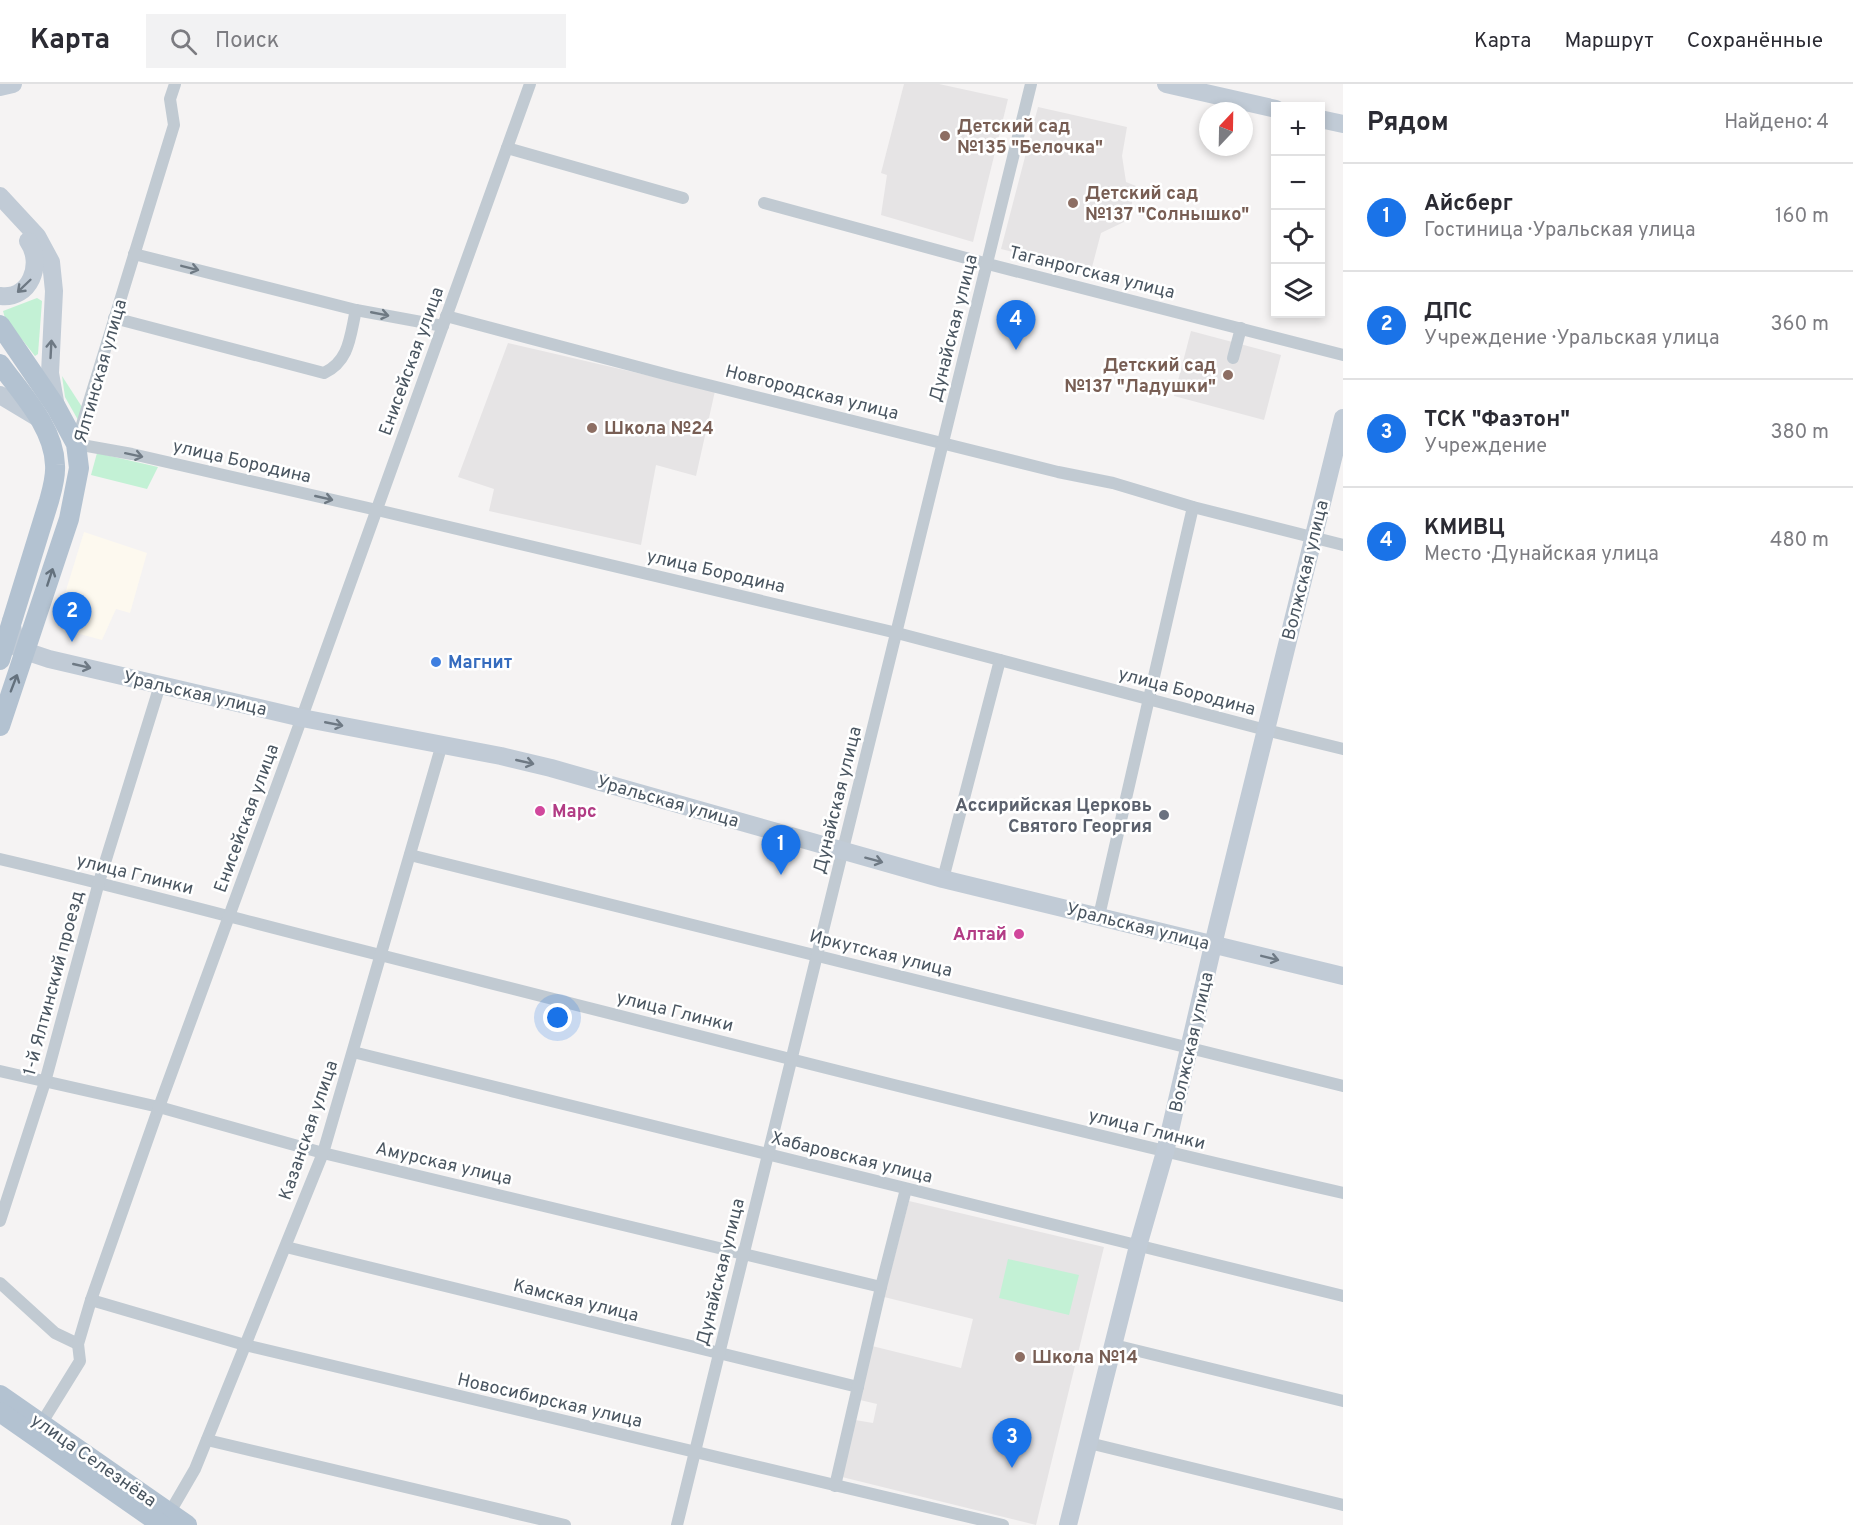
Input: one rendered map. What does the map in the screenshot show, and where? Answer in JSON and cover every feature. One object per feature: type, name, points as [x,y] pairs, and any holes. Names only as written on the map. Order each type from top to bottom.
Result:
[{"type":"main road","points":[[0,87],[14,84]]},
{"type":"main road","points":[[1166,84],[1271,108]]},
{"type":"main road","points":[[1325,120],[1343,124]]},
{"type":"main road","points":[[0,198],[33,248],[37,261],[31,281],[18,292],[5,297],[0,296]]},
{"type":"main road","points":[[0,198],[37,236],[51,262],[54,291],[50,373],[56,407]]},
{"type":"main road","points":[[0,325],[56,407],[76,444]]},
{"type":"main road","points":[[0,364],[40,419],[49,437],[55,463],[54,482],[49,501],[0,660]]},
{"type":"main road","points":[[0,395],[40,419]]},
{"type":"main road","name":"Волжская улица","points":[[1068,1525],[1138,1246],[1165,1152],[1343,418]]},
{"type":"main road","name":"Ялтинская улица","points":[[0,726],[69,519],[79,468],[76,444]]},
{"type":"main road","points":[[11,621],[15,642],[19,649],[26,652]]},
{"type":"main road","name":"Уральская улица","points":[[26,652],[302,718],[442,744],[551,768],[943,879],[1343,976]]},
{"type":"main road","name":"улица Селезнёва","points":[[0,1395],[166,1519]]},
{"type":"main road","name":"улица Селезнёва","points":[[0,1412],[166,1519],[188,1525]]},
{"type":"street","name":"Ялтинская улица","points":[[76,444],[174,125],[170,99],[176,84]]},
{"type":"street","name":"Енисейская улица","points":[[41,1424],[80,1361],[78,1344],[91,1300],[159,1107],[302,718],[530,84]]},
{"type":"street","name":"Дунайская улица","points":[[677,1525],[1031,84]]},
{"type":"street","points":[[507,148],[683,198]]},
{"type":"street","name":"Таганрогская улица","points":[[764,203],[988,264],[1343,355]]},
{"type":"street","name":"Новгородская улица","points":[[134,254],[356,310],[445,321],[1058,472],[1113,483],[1193,507],[1343,545]]},
{"type":"street","points":[[114,318],[324,373],[336,368],[345,354],[356,310]]},
{"type":"street","points":[[1233,358],[1240,328]]},
{"type":"street","name":"улица Бородина","points":[[76,444],[132,454],[377,510],[897,633],[1343,749]]},
{"type":"street","points":[[1099,916],[1193,507]]},
{"type":"street","points":[[943,879],[1000,660]]},
{"type":"street","name":"1-й Ялтинский проезд","points":[[0,1221],[45,1082],[99,882],[160,685]]},
{"type":"street","name":"Казанская улица","points":[[166,1519],[195,1469],[323,1153],[442,744]]},
{"type":"street","name":"Иркутская улица","points":[[410,855],[1343,1086]]},
{"type":"street","name":"улица Глинки","points":[[0,859],[99,882],[791,1059],[1165,1152],[1343,1193]]},
{"type":"street","name":"Хабаровская улица","points":[[353,1052],[1343,1296]]},
{"type":"street","name":"Амурская улица","points":[[0,1071],[159,1107],[323,1153],[881,1287]]},
{"type":"street","points":[[835,1486],[906,1189]]},
{"type":"street","name":"Камская улица","points":[[286,1247],[858,1388]]},
{"type":"street","points":[[0,1283],[55,1333],[78,1344]]},
{"type":"street","name":"Новосибирская улица","points":[[91,1300],[245,1345],[1003,1525]]},
{"type":"street","points":[[1114,1345],[1343,1401]]},
{"type":"street","points":[[207,1440],[565,1525]]},
{"type":"street","points":[[1089,1443],[1343,1505]]},
{"type":"shaded area","name":"Детский сад №135 \"Белочка\"","points":[[904,84],[939,84],[1008,99],[973,242],[881,215],[887,175],[881,173]]},
{"type":"shaded area","name":"Детский сад №137 \"Солнышко\"","points":[[1038,107],[1127,127],[1122,156],[1126,182],[1136,186],[1128,220],[1101,233],[1091,271],[1001,249]]},
{"type":"shaded area","name":"Детский сад №137 \"Ладушки\"","points":[[1191,331],[1281,355],[1264,420],[1174,396]]},
{"type":"shaded area","name":"Школа №24","points":[[508,343],[715,391],[696,476],[656,465],[641,545],[489,511],[494,489],[458,477]]},
{"type":"shaded area","points":[[84,532],[147,553],[130,613],[116,609],[102,640],[76,633],[63,600]]},
{"type":"shaded area","name":"Школа №14","points":[[909,1201],[1104,1247],[1036,1525],[842,1477],[855,1420],[873,1423],[877,1404],[860,1400],[872,1346],[961,1368],[973,1319],[884,1297]]},
{"type":"green space","points":[[37,298],[42,301],[38,354],[35,356],[5,318],[3,311]]},
{"type":"green space","points":[[62,376],[82,407],[78,420],[65,397]]},
{"type":"green space","points":[[97,453],[158,467],[147,489],[91,475]]},
{"type":"green space","points":[[1008,1259],[1079,1275],[1069,1315],[999,1298]]},
{"type":"place","name":"Детский сад №135 \"Белочка\"","points":[[945,136]]},
{"type":"place","name":"Детский сад №137 \"Солнышко\"","points":[[1073,203]]},
{"type":"place","name":"КМИВЦ","points":[[1016,350]]},
{"type":"place","name":"Детский сад №137 \"Ладушки\"","points":[[1228,375]]},
{"type":"place","name":"Школа №24","points":[[592,428]]},
{"type":"place","name":"ДПС","points":[[72,642]]},
{"type":"place","name":"Магнит","points":[[436,662]]},
{"type":"place","name":"Марс","points":[[540,811]]},
{"type":"place","name":"Ассирийская Церковь Святого Георгия","points":[[1164,815]]},
{"type":"place","name":"Айсберг","points":[[781,875]]},
{"type":"place","name":"Алтай","points":[[1019,934]]},
{"type":"place","name":"Школа №14","points":[[1020,1357]]},
{"type":"place","name":"ТСК \"Фаэтон\"","points":[[1012,1468]]}]
